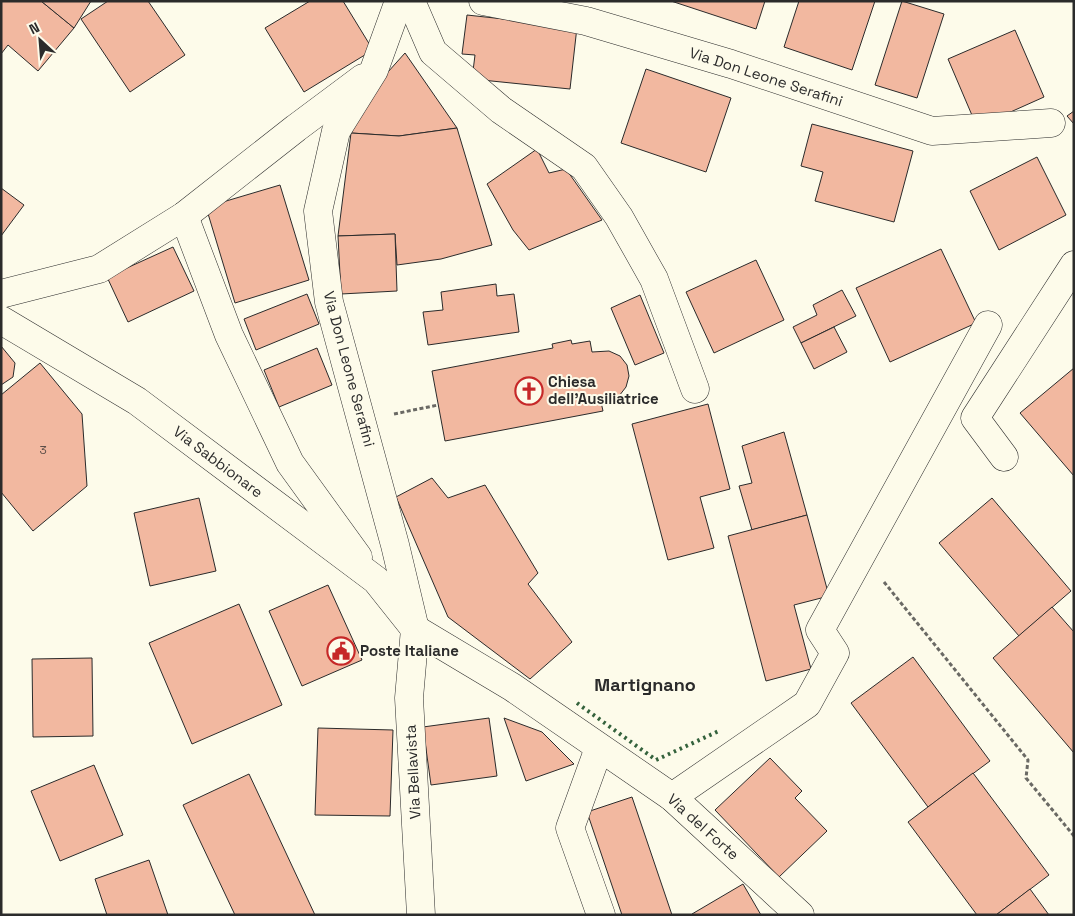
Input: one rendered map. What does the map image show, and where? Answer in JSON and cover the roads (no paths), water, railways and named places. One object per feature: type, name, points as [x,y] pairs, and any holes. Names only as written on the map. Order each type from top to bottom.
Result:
[{"type":"street","name":"Via Don Leone Serafini","points":[[399,1],[374,70],[336,130],[318,211],[329,302],[395,545],[415,629]]},
{"type":"street","points":[[411,1],[433,52],[501,110],[584,167],[619,217],[654,279],[695,389]]},
{"type":"street","name":"Via Don Leone Serafini","points":[[483,1],[586,21],[730,64],[932,131],[1051,123]]},
{"type":"street","points":[[1,294],[99,269],[184,216],[296,128],[374,70]]},
{"type":"street","points":[[184,216],[229,335],[290,463],[376,580]]},
{"type":"street","points":[[1004,457],[975,418],[1074,265]]},
{"type":"street","name":"Via Sabbionare","points":[[1,320],[136,401],[376,580],[415,629]]},
{"type":"street","points":[[672,797],[807,704],[835,654],[820,630],[988,325]]},
{"type":"street","name":"Via del Forte","points":[[415,629],[512,687],[672,797],[800,915]]},
{"type":"street","name":"Via Bellavista","points":[[415,629],[409,698],[422,915]]},
{"type":"street","points":[[599,748],[570,828],[601,915]]},
{"type":"place","name":"Chiesa dell'Ausiliatrice","points":[[529,391]]},
{"type":"place","name":"Poste Italiane","points":[[341,651]]},
{"type":"district","name":"Martignano","points":[[645,685]]}]
